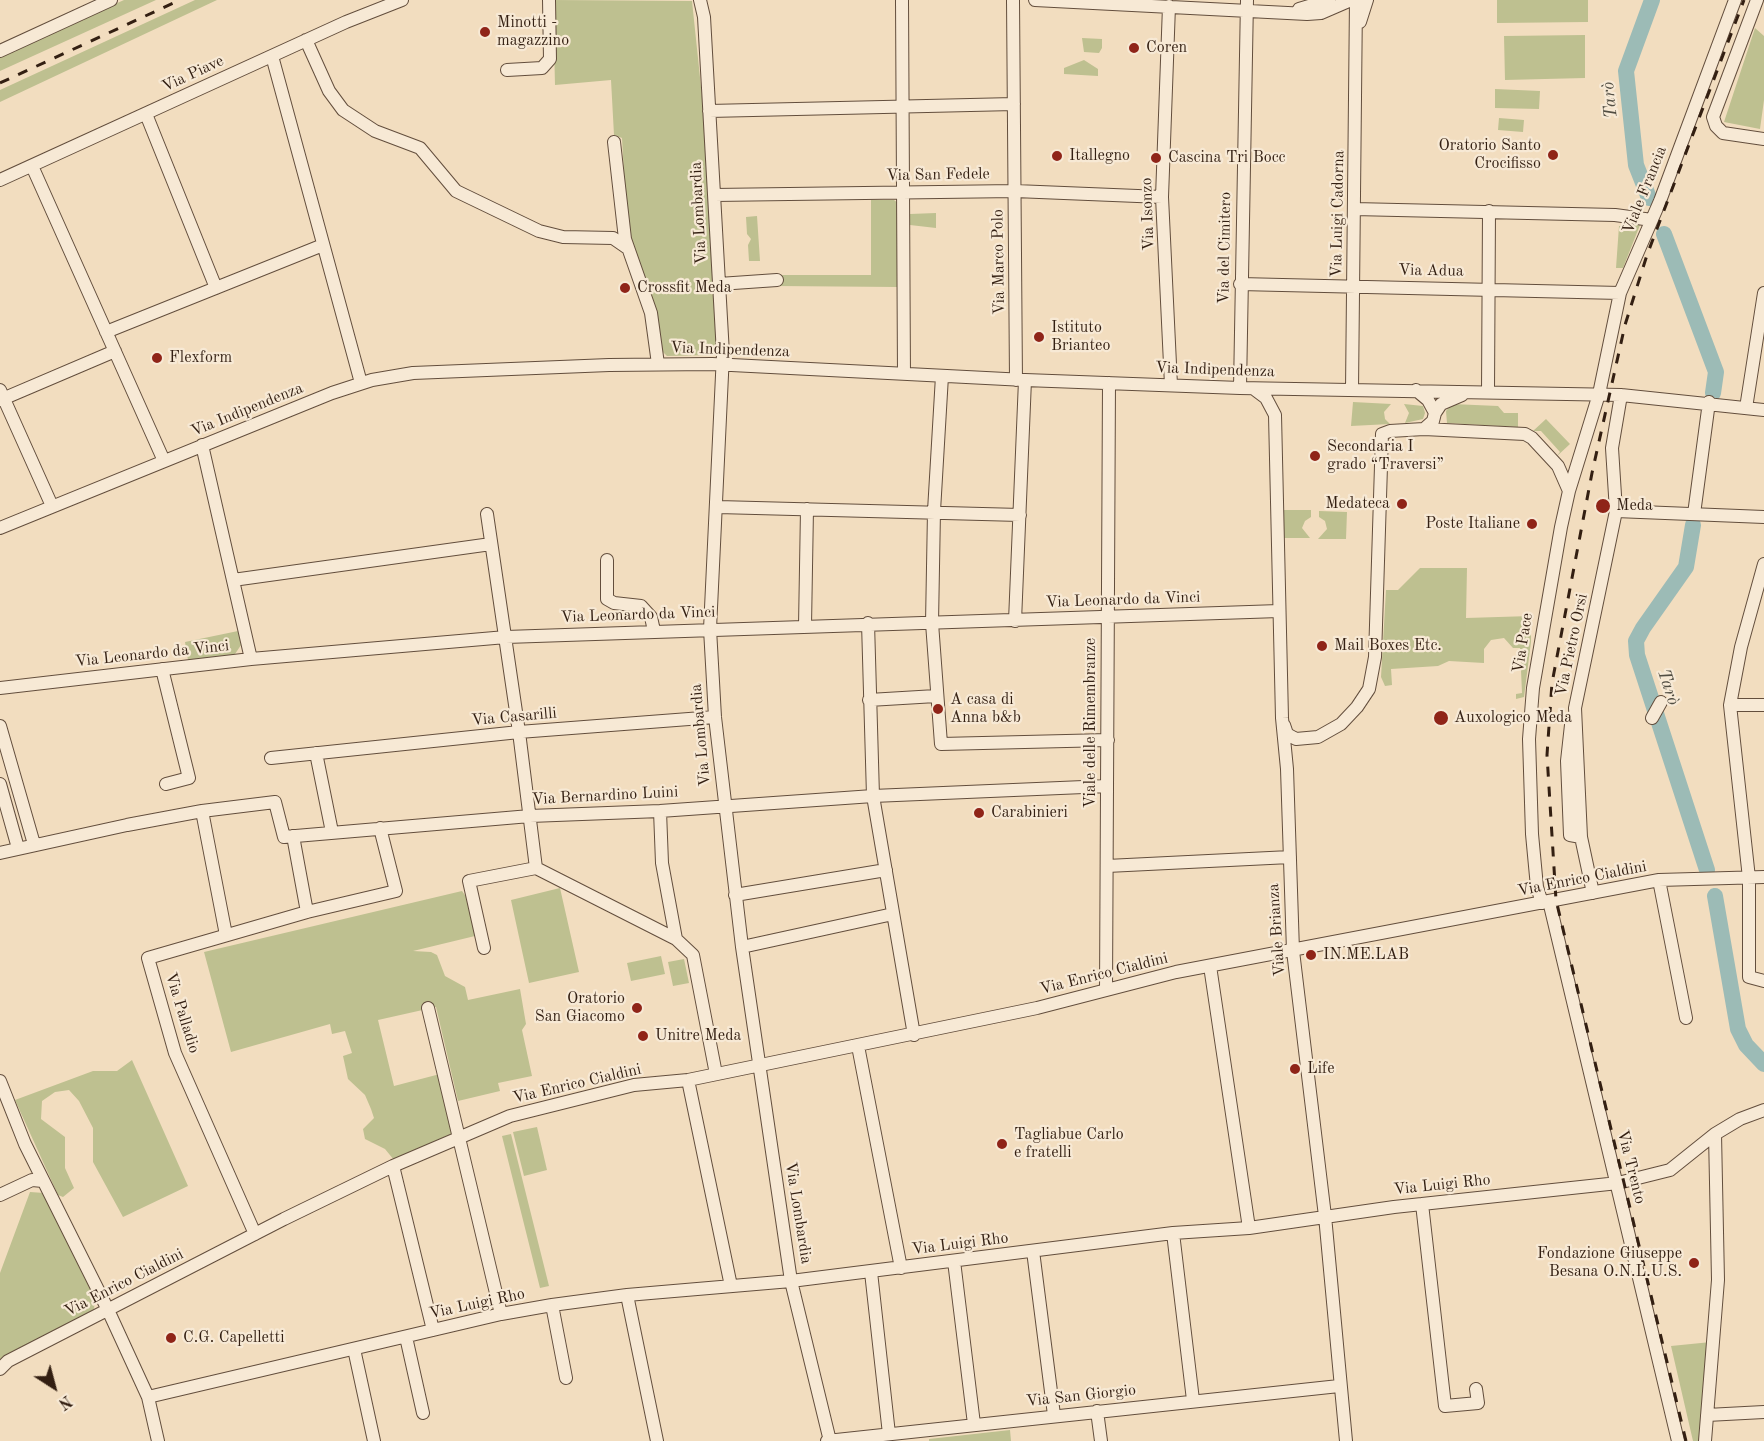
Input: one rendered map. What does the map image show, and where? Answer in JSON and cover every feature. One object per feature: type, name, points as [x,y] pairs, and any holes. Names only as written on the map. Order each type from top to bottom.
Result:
[{"type":"street","points":[[0,51],[111,0]]},
{"type":"street","name":"Via Piave","points":[[0,180],[306,40],[402,0]]},
{"type":"street","points":[[507,70],[542,68],[550,59],[549,0]]},
{"type":"street","name":"Via Lombardia","points":[[700,0],[704,17]]},
{"type":"street","name":"Via Lombardia","points":[[705,0],[704,17],[723,365],[718,507],[710,629],[715,717],[724,806],[758,1066],[791,1281],[829,1441]]},
{"type":"street","points":[[902,0],[904,374]]},
{"type":"street","name":"Via Marco Polo","points":[[1013,0],[1015,191],[1021,380],[1020,515],[1015,621]]},
{"type":"street","points":[[1035,0],[1169,6],[1252,5],[1283,12],[1344,14],[1353,21],[1357,33]]},
{"type":"street","points":[[1283,12],[1329,0]]},
{"type":"street","points":[[1321,13],[1351,0]]},
{"type":"street","name":"Via Luigi Cadorna","points":[[1352,390],[1356,0]]},
{"type":"street","name":"Via Luigi Cadorna","points":[[1357,33],[1367,0]]},
{"type":"street","name":"Viale Francia","points":[[1599,394],[1620,293],[1652,220],[1735,0]]},
{"type":"street","points":[[1757,0],[1713,117],[1716,126],[1723,133],[1764,139]]},
{"type":"street","name":"Via del Cimitero","points":[[1247,388],[1240,284],[1252,5]]},
{"type":"street","name":"Via Isonzo","points":[[1169,6],[1162,197],[1171,386]]},
{"type":"street","points":[[306,40],[330,91],[343,110],[375,131],[420,148],[456,191],[539,231],[563,237],[614,238],[626,247]]},
{"type":"street","points":[[272,56],[361,383]]},
{"type":"street","points":[[709,111],[1014,104]]},
{"type":"street","points":[[146,114],[216,288]]},
{"type":"street","points":[[614,142],[626,247],[651,313],[658,364]]},
{"type":"street","points":[[32,166],[164,461]]},
{"type":"street","name":"Via San Fedele","points":[[714,195],[1015,191],[1162,197]]},
{"type":"street","points":[[1354,209],[1615,215],[1652,220]]},
{"type":"street","points":[[1488,392],[1489,211]]},
{"type":"street","points":[[106,332],[323,245]]},
{"type":"street","points":[[719,284],[777,280]]},
{"type":"street","name":"Via Adua","points":[[1240,284],[1620,293]]},
{"type":"street","points":[[1746,408],[1764,293]]},
{"type":"street","points":[[52,506],[1,396],[115,351]]},
{"type":"street","name":"Via Indipendenza","points":[[0,528],[361,383],[406,374],[658,364],[723,365],[1171,386],[1599,394],[1709,402],[1764,410]]},
{"type":"street","points":[[942,376],[934,511],[932,623],[941,744],[1108,740]]},
{"type":"street","name":"Viale delle Rimembranze","points":[[1106,990],[1109,383]]},
{"type":"street","points":[[1247,388],[1266,398],[1275,415]]},
{"type":"street","name":"Viale Brianza","points":[[1287,389],[1280,394],[1275,415],[1282,718],[1287,769],[1293,951],[1324,1216],[1346,1441]]},
{"type":"street","points":[[1416,390],[1428,400],[1436,413]]},
{"type":"street","name":"Via Indipendenza","points":[[1424,429],[1433,421],[1441,404],[1447,400],[1469,393],[1488,392]]},
{"type":"street","name":"Via Pace","points":[[1546,902],[1537,887],[1532,834],[1529,741],[1533,688],[1569,490],[1599,394]]},
{"type":"street","name":"Via Pietro Orsi","points":[[1593,894],[1577,837],[1575,708],[1616,511],[1612,448],[1621,395]]},
{"type":"street","points":[[1694,514],[1709,402]]},
{"type":"street","points":[[1287,769],[1292,751],[1329,731],[1350,716],[1364,698],[1373,676],[1382,434],[1390,431],[1424,429],[1529,436],[1558,466],[1569,490]]},
{"type":"street","points":[[202,445],[251,659]]},
{"type":"street","points":[[718,507],[1020,515]]},
{"type":"street","points":[[805,626],[807,509]]},
{"type":"street","points":[[1616,511],[1764,517]]},
{"type":"street","points":[[487,514],[506,637],[536,868]]},
{"type":"street","points":[[233,580],[491,544]]},
{"type":"street","points":[[607,560],[607,599],[614,603],[641,606],[651,617],[654,631]]},
{"type":"street","points":[[1764,564],[1741,647],[1730,705],[1749,878],[1749,977],[1764,981]]},
{"type":"street","name":"Via Leonardo da Vinci","points":[[0,688],[251,659],[506,637],[1279,611]]},
{"type":"street","points":[[868,624],[873,796],[914,1035]]},
{"type":"street","points":[[162,669],[189,778],[166,784]]},
{"type":"street","points":[[869,700],[936,696]]},
{"type":"street","points":[[1652,718],[1661,702]]},
{"type":"street","points":[[1730,705],[1764,705]]},
{"type":"street","name":"Via Casarilli","points":[[271,758],[519,732],[715,717]]},
{"type":"street","points":[[1282,718],[1291,737],[1309,740]]},
{"type":"street","points":[[0,726],[34,844]]},
{"type":"street","points":[[316,753],[332,832]]},
{"type":"street","points":[[0,784],[18,848]]},
{"type":"street","name":"Via Bernardino Luini","points":[[293,836],[530,816],[660,811],[873,796],[1107,786]]},
{"type":"street","points":[[0,853],[34,844],[46,844],[127,825],[202,811],[275,802],[284,837],[293,836],[307,912]]},
{"type":"street","points":[[202,811],[226,935],[307,912],[396,891],[380,828]]},
{"type":"street","points":[[660,811],[662,862],[676,939]]},
{"type":"street","points":[[1107,866],[1290,857]]},
{"type":"street","points":[[484,948],[469,881],[536,868],[676,939],[693,955],[716,1074]]},
{"type":"street","points":[[735,895],[886,870]]},
{"type":"street","name":"Via Enrico Cialdini","points":[[0,1369],[8,1361],[255,1234],[393,1166],[510,1116],[634,1085],[688,1080],[914,1035],[1210,966],[1659,880],[1764,877]]},
{"type":"street","points":[[1659,880],[1686,1018]]},
{"type":"street","name":"Via Trento","points":[[1546,902],[1618,1183],[1678,1441]]},
{"type":"street","points":[[742,947],[893,914]]},
{"type":"street","name":"Via Palladio","points":[[226,935],[148,958],[174,1053],[255,1234]]},
{"type":"street","points":[[1210,966],[1249,1228]]},
{"type":"street","points":[[428,1008],[501,1314]]},
{"type":"street","points":[[858,1046],[901,1268]]},
{"type":"street","points":[[688,1080],[731,1286]]},
{"type":"street","points":[[0,1081],[43,1181],[108,1310],[148,1397],[158,1441]]},
{"type":"street","name":"Via Luigi Rho","points":[[148,1397],[501,1314],[552,1305],[627,1295],[871,1272],[1173,1233],[1249,1228],[1422,1204],[1618,1183],[1662,1173],[1691,1154],[1715,1134],[1740,1119],[1764,1110]]},
{"type":"street","points":[[1706,1441],[1716,1334],[1718,1280],[1715,1134]]},
{"type":"street","points":[[1691,1154],[1715,1152]]},
{"type":"street","points":[[393,1166],[433,1330]]},
{"type":"street","points":[[0,1195],[32,1180],[43,1181]]},
{"type":"street","points":[[1422,1204],[1445,1406],[1478,1403],[1476,1389]]},
{"type":"street","points":[[1173,1233],[1194,1400]]},
{"type":"street","points":[[1033,1251],[1054,1415]]},
{"type":"street","points":[[954,1261],[974,1424]]},
{"type":"street","points":[[871,1272],[889,1434]]},
{"type":"street","points":[[627,1295],[657,1441]]},
{"type":"street","points":[[552,1305],[566,1378]]},
{"type":"street","points":[[406,1337],[423,1413]]},
{"type":"street","points":[[354,1349],[374,1441]]},
{"type":"street","name":"Via San Giorgio","points":[[829,1441],[1339,1386]]},
{"type":"street","points":[[1096,1411],[1101,1441]]},
{"type":"street","points":[[1707,1415],[1764,1412]]},
{"type":"green space","points":[[124,0],[156,0],[0,71],[0,56]]},
{"type":"green space","points":[[195,0],[217,0],[0,102],[0,90]]},
{"type":"green space","points":[[553,0],[692,1],[703,106],[718,348],[713,355],[667,356],[661,350],[627,231],[622,138],[614,135],[611,80],[555,85]]},
{"type":"green space","points":[[1497,0],[1588,0],[1588,22],[1497,23]]},
{"type":"green space","points":[[1755,28],[1764,36],[1764,100],[1760,129],[1724,122]]},
{"type":"green space","points":[[1585,35],[1585,78],[1505,80],[1504,36]]},
{"type":"green space","points":[[1082,38],[1102,39],[1102,48],[1099,53],[1084,52]]},
{"type":"green space","points":[[1084,60],[1098,69],[1098,76],[1064,74],[1064,68]]},
{"type":"green space","points":[[1495,89],[1540,91],[1539,109],[1495,108]]},
{"type":"green space","points":[[1499,118],[1524,120],[1523,132],[1498,130]]},
{"type":"green space","points":[[871,200],[894,200],[898,203],[897,287],[777,286],[777,275],[871,275]]},
{"type":"green space","points":[[936,213],[936,228],[910,225],[910,214]]},
{"type":"green space","points":[[757,216],[760,261],[749,261],[748,245],[751,239],[747,234],[746,217]]},
{"type":"green space","points":[[1640,225],[1623,268],[1616,268],[1619,226]]},
{"type":"green space","points":[[1353,402],[1391,404],[1384,412],[1385,419],[1390,424],[1351,426]]},
{"type":"green space","points":[[1404,404],[1423,406],[1425,413],[1423,419],[1405,423],[1409,413]]},
{"type":"green space","points":[[1452,404],[1498,406],[1504,413],[1518,413],[1518,427],[1447,423],[1446,411]]},
{"type":"green space","points":[[1546,419],[1570,444],[1556,457],[1560,452],[1541,431],[1533,431]]},
{"type":"green space","points":[[1283,510],[1311,510],[1311,517],[1305,521],[1302,528],[1310,538],[1283,538]]},
{"type":"green space","points":[[1319,511],[1347,512],[1346,539],[1318,539],[1327,529],[1325,521],[1319,517]]},
{"type":"green space","points":[[1420,568],[1467,568],[1466,618],[1531,616],[1531,642],[1524,697],[1516,699],[1516,694],[1522,693],[1520,648],[1513,648],[1504,638],[1491,640],[1484,649],[1484,663],[1449,661],[1438,666],[1391,669],[1392,685],[1385,686],[1381,677],[1386,590],[1398,590]]},
{"type":"green space","points":[[238,631],[241,645],[233,657],[188,660],[185,642]]},
{"type":"green space","points":[[560,888],[579,972],[529,983],[511,900]]},
{"type":"green space","points":[[462,891],[467,898],[475,936],[413,951],[431,952],[437,955],[445,976],[465,987],[468,1000],[520,989],[526,1024],[522,1030],[532,1076],[498,1083],[500,1091],[458,1101],[436,1007],[378,1020],[394,1086],[440,1074],[455,1132],[394,1160],[385,1149],[365,1139],[363,1129],[374,1118],[365,1095],[348,1079],[343,1056],[352,1053],[345,1031],[332,1034],[330,1024],[231,1052],[204,952]]},
{"type":"green space","points":[[661,956],[665,974],[631,981],[627,963]]},
{"type":"green space","points":[[684,959],[689,983],[673,986],[668,962]]},
{"type":"green space","points":[[132,1060],[188,1186],[123,1217],[93,1162],[93,1128],[79,1101],[69,1090],[55,1092],[42,1101],[41,1119],[65,1137],[65,1168],[74,1188],[63,1197],[58,1195],[15,1100],[93,1071],[117,1071]]},
{"type":"green space","points":[[537,1127],[547,1170],[524,1176],[513,1132]]},
{"type":"green space","points":[[511,1134],[549,1286],[540,1288],[502,1136]]},
{"type":"green space","points":[[30,1192],[44,1193],[95,1299],[94,1309],[0,1363],[0,1273]]},
{"type":"green space","points":[[1711,1342],[1701,1441],[1693,1441],[1671,1346]]},
{"type":"green space","points":[[1010,1430],[1011,1441],[929,1441],[929,1439]]},
{"type":"waterway","name":"Tarò","points":[[1649,198],[1636,165],[1626,71],[1652,0]]},
{"type":"waterway","name":"Tarò","points":[[1664,234],[1716,372],[1713,393]]},
{"type":"waterway","name":"Tarò","points":[[1693,525],[1686,567],[1636,641],[1637,655],[1707,870]]},
{"type":"waterway","name":"Tarò","points":[[1715,896],[1738,1029],[1746,1045],[1764,1064]]},
{"type":"railway","points":[[0,83],[180,0]]},
{"type":"railway","points":[[1686,1441],[1556,900],[1547,755],[1552,683],[1592,473],[1625,325],[1647,255],[1744,0]]},
{"type":"place","name":"Minotti - magazzino","points":[[485,32]]},
{"type":"place","name":"Coren","points":[[1134,48]]},
{"type":"place","name":"Oratorio Santo Crocifisso","points":[[1553,155]]},
{"type":"place","name":"Itallegno","points":[[1057,156]]},
{"type":"place","name":"Cascina Tri Bocc","points":[[1156,158]]},
{"type":"place","name":"Crossfit Meda","points":[[625,288]]},
{"type":"place","name":"Istituto Brianteo","points":[[1039,337]]},
{"type":"place","name":"Flexform","points":[[157,358]]},
{"type":"place","name":"Secondaria I grado “Traversi”","points":[[1315,456]]},
{"type":"place","name":"Medateca","points":[[1402,504]]},
{"type":"place","name":"Meda","points":[[1603,506]]},
{"type":"place","name":"Poste Italiane","points":[[1532,524]]},
{"type":"place","name":"Mail Boxes Etc.","points":[[1322,646]]},
{"type":"place","name":"A casa di Anna b&b","points":[[938,709]]},
{"type":"place","name":"Auxologico Meda","points":[[1441,718]]},
{"type":"place","name":"Carabinieri","points":[[979,813]]},
{"type":"place","name":"IN.ME.LAB","points":[[1311,955]]},
{"type":"place","name":"Oratorio San Giacomo","points":[[637,1008]]},
{"type":"place","name":"Unitre Meda","points":[[643,1036]]},
{"type":"place","name":"Life","points":[[1295,1069]]},
{"type":"place","name":"Tagliabue Carlo e fratelli","points":[[1002,1144]]},
{"type":"place","name":"Fondazione Giuseppe Besana O.N.L.U.S.","points":[[1694,1263]]},
{"type":"place","name":"C.G. Capelletti","points":[[171,1338]]}]
